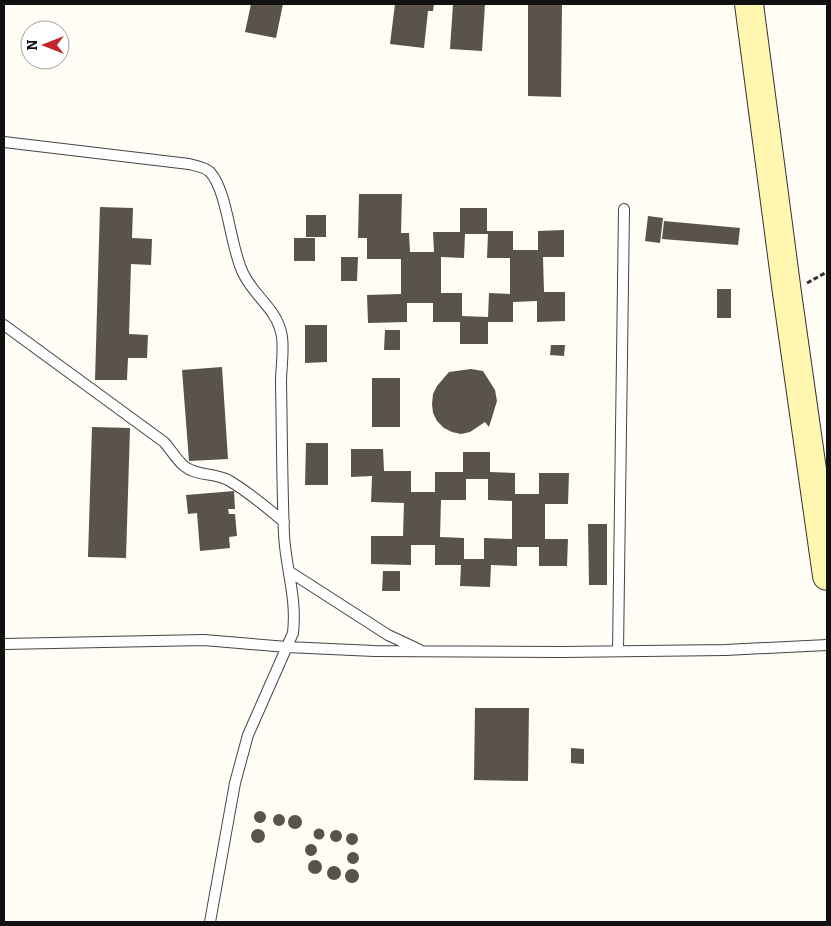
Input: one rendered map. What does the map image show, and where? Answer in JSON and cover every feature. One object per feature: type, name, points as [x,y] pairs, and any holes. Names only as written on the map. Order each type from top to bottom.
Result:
[{"type":"main road","points":[[749,4],[827,576]]},
{"type":"lane","points":[[4,142],[189,164],[204,168],[210,172],[222,197],[237,259],[243,275],[273,311],[282,337],[281,375],[285,550],[290,572],[295,618],[293,633],[248,735],[236,783],[210,922]]},
{"type":"lane","points":[[618,652],[624,209]]},
{"type":"lane","points":[[4,325],[164,442],[185,467],[218,476],[228,481],[250,494],[284,522]]},
{"type":"lane","points":[[290,572],[388,635],[423,651]]},
{"type":"lane","points":[[4,644],[204,640],[287,647],[374,651],[618,652],[725,650],[827,645]]},
{"type":"building","points":[[251,4],[283,4],[276,38],[245,32]]},
{"type":"building","points":[[395,4],[434,4],[433,11],[428,11],[424,48],[390,44]]},
{"type":"building","points":[[453,4],[485,4],[482,51],[450,49]]},
{"type":"building","points":[[528,4],[562,4],[561,97],[528,96]]},
{"type":"building","points":[[359,194],[402,194],[401,233],[409,233],[410,252],[434,252],[433,232],[460,232],[460,208],[487,208],[487,231],[513,231],[513,250],[538,250],[538,231],[564,230],[564,257],[543,257],[544,292],[565,292],[565,321],[537,322],[537,301],[513,302],[513,322],[488,322],[488,344],[460,344],[460,322],[433,322],[433,303],[407,303],[407,322],[368,323],[367,295],[401,294],[401,259],[367,259],[367,238],[358,238]],"holes":[[[465,234],[488,234],[487,258],[510,258],[510,294],[489,293],[488,317],[462,316],[462,293],[441,293],[441,257],[464,258]]]},
{"type":"building","points":[[100,207],[133,208],[132,238],[152,239],[151,265],[131,264],[129,334],[148,335],[147,358],[128,358],[127,380],[95,380]]},
{"type":"building","points":[[306,215],[326,215],[326,237],[306,237]]},
{"type":"building","points":[[648,216],[663,218],[660,243],[645,241]]},
{"type":"building","points":[[664,221],[740,228],[738,245],[662,239]]},
{"type":"building","points":[[294,238],[315,238],[315,261],[294,261]]},
{"type":"building","points":[[341,257],[358,257],[357,281],[341,281]]},
{"type":"building","points":[[717,289],[731,289],[731,318],[717,318]]},
{"type":"building","points":[[305,325],[327,325],[327,362],[305,363]]},
{"type":"building","points":[[385,330],[400,330],[400,350],[384,350]]},
{"type":"building","points":[[551,345],[565,345],[564,356],[550,355]]},
{"type":"building","points":[[222,367],[228,459],[189,461],[182,370]]},
{"type":"building","points":[[471,369],[483,371],[495,390],[497,401],[489,427],[485,422],[470,432],[461,434],[452,432],[444,428],[437,421],[433,413],[433,394],[449,372]]},
{"type":"building","points":[[372,378],[400,378],[400,427],[372,427]]},
{"type":"building","points":[[92,427],[130,428],[126,558],[88,557]]},
{"type":"building","points":[[306,443],[328,443],[328,485],[305,485]]},
{"type":"building","points":[[351,449],[383,449],[384,471],[411,471],[411,492],[435,492],[435,472],[463,472],[463,452],[490,452],[490,472],[515,473],[515,494],[539,494],[539,473],[569,473],[568,504],[545,504],[545,539],[568,539],[567,566],[539,566],[539,547],[517,547],[517,566],[491,565],[490,587],[460,586],[461,565],[435,565],[435,545],[411,545],[411,565],[371,564],[371,536],[403,536],[404,503],[371,502],[372,476],[351,477]],"holes":[[[466,479],[488,479],[488,500],[512,501],[512,539],[484,538],[484,559],[464,559],[464,538],[440,537],[441,500],[466,500]]]},
{"type":"building","points":[[234,491],[235,509],[228,509],[229,514],[235,514],[237,536],[229,537],[230,548],[200,551],[197,513],[188,514],[186,495]]},
{"type":"building","points":[[588,524],[607,524],[607,585],[589,585]]},
{"type":"building","points":[[383,571],[400,571],[400,591],[382,591]]},
{"type":"building","points":[[475,708],[529,708],[528,781],[474,780]]},
{"type":"building","points":[[571,748],[584,749],[584,764],[571,763]]},
{"type":"building","points":[[258,811],[262,811],[266,817],[262,823],[258,823],[254,819],[254,815]]},
{"type":"building","points":[[277,814],[281,814],[285,820],[281,826],[277,826],[273,822],[273,818]]},
{"type":"building","points":[[295,815],[300,817],[302,822],[300,827],[295,829],[290,827],[288,822],[290,817]]},
{"type":"building","points":[[319,828],[325,834],[319,840],[313,834]]},
{"type":"building","points":[[255,829],[261,829],[265,836],[261,843],[255,843],[251,839],[251,833]]},
{"type":"building","points":[[336,830],[342,836],[336,842],[330,836]]},
{"type":"building","points":[[350,833],[354,833],[358,839],[354,845],[350,845],[346,841],[346,837]]},
{"type":"building","points":[[309,844],[313,844],[317,850],[313,856],[309,856],[305,852],[305,848]]},
{"type":"building","points":[[351,852],[355,852],[359,858],[355,864],[351,864],[347,860],[347,856]]},
{"type":"building","points":[[312,860],[318,860],[322,867],[318,874],[312,874],[308,870],[308,864]]},
{"type":"building","points":[[334,866],[339,868],[341,873],[339,878],[334,880],[329,878],[327,873],[329,868]]},
{"type":"building","points":[[352,869],[357,871],[359,876],[357,881],[352,883],[347,881],[345,876],[347,871]]}]
